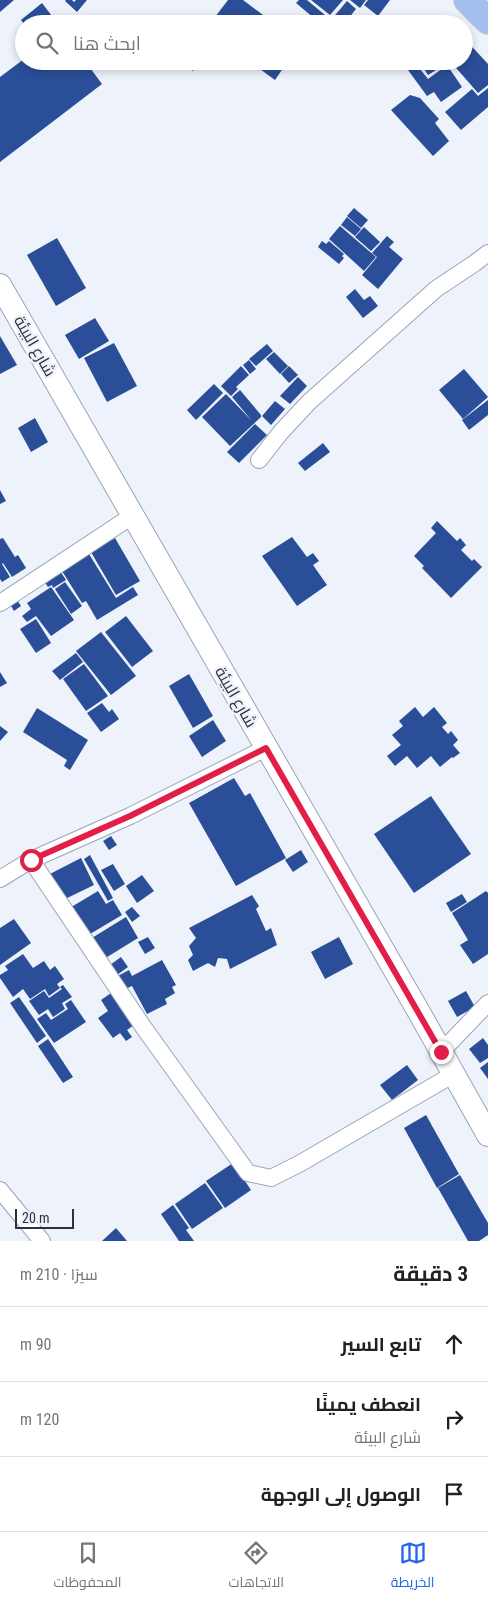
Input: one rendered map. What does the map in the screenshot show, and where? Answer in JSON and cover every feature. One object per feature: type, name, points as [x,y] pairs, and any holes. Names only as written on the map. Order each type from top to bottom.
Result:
[{"type":"main road","points":[[467,0],[488,21]]},
{"type":"street","points":[[259,460],[281,432],[309,402],[436,289],[488,253]]},
{"type":"street","name":"شارع البيئة","points":[[0,285],[488,1135]]},
{"type":"street","points":[[0,603],[132,516]]},
{"type":"street","points":[[0,879],[31,860],[130,816],[266,748]]},
{"type":"street","points":[[31,860],[144,1028],[248,1173],[271,1178],[299,1164],[454,1074]]},
{"type":"street","points":[[441,1052],[488,1003]]},
{"type":"street","points":[[0,1190],[42,1241]]},
{"type":"building","points":[[0,0],[14,0],[0,12]]},
{"type":"building","points":[[66,0],[74,2],[76,0],[87,0],[77,12]]},
{"type":"building","points":[[228,0],[243,0],[263,15],[217,15]]},
{"type":"building","points":[[299,0],[307,0],[325,15],[310,15],[296,3]]},
{"type":"building","points":[[311,0],[343,0],[330,15]]},
{"type":"building","points":[[350,0],[366,0],[360,8]]},
{"type":"building","points":[[368,0],[390,0],[379,15],[364,5]]},
{"type":"building","points":[[347,1],[356,9],[351,15],[335,15]]},
{"type":"building","points":[[42,3],[51,15],[27,15]]},
{"type":"building","points":[[473,48],[488,64],[488,85],[478,93],[458,70],[473,70]]},
{"type":"building","points":[[15,66],[15,70],[92,70],[102,84],[0,162],[0,77]]},
{"type":"building","points":[[261,70],[282,70],[275,80]]},
{"type":"building","points":[[408,70],[421,70],[428,79],[440,70],[450,70],[462,87],[441,102],[434,92],[427,96]]},
{"type":"building","points":[[425,70],[436,70],[428,75]]},
{"type":"building","points":[[488,88],[488,107],[461,130],[445,112],[472,89],[478,96]]},
{"type":"building","points":[[410,95],[420,98],[439,119],[435,123],[449,141],[433,156],[391,110]]},
{"type":"building","points":[[354,208],[368,220],[361,228],[347,216]]},
{"type":"building","points":[[347,217],[361,229],[355,236],[341,225]]},
{"type":"building","points":[[340,226],[376,257],[364,271],[329,239]]},
{"type":"building","points":[[364,227],[380,242],[371,251],[355,237]]},
{"type":"building","points":[[387,236],[394,242],[389,247],[403,259],[378,289],[362,275],[377,257],[372,253]]},
{"type":"building","points":[[57,238],[86,288],[56,306],[27,255]]},
{"type":"building","points":[[322,241],[326,244],[329,241],[344,254],[342,256],[344,258],[339,264],[318,247]]},
{"type":"building","points":[[355,289],[364,300],[370,296],[378,306],[363,318],[346,297]]},
{"type":"building","points":[[95,318],[109,341],[79,359],[65,335]]},
{"type":"building","points":[[0,336],[17,365],[0,374]]},
{"type":"building","points":[[114,343],[137,386],[107,402],[84,358]]},
{"type":"building","points":[[267,344],[273,351],[256,366],[249,359]]},
{"type":"building","points":[[274,352],[288,366],[280,374],[266,359]]},
{"type":"building","points":[[249,360],[256,369],[250,374],[243,365]]},
{"type":"building","points":[[241,366],[249,375],[236,387],[238,389],[231,396],[221,386]]},
{"type":"building","points":[[289,366],[298,375],[289,383],[281,374]]},
{"type":"building","points":[[464,369],[488,397],[463,419],[439,390]]},
{"type":"building","points":[[298,377],[307,386],[290,404],[280,396]]},
{"type":"building","points":[[214,384],[223,393],[196,420],[187,410]]},
{"type":"building","points":[[240,390],[261,417],[230,446],[202,417],[226,394],[252,421],[232,397]]},
{"type":"building","points":[[488,400],[488,415],[469,430],[462,420]]},
{"type":"building","points":[[275,401],[285,409],[271,425],[262,416]]},
{"type":"building","points":[[35,418],[48,442],[31,452],[18,428]]},
{"type":"building","points":[[255,424],[267,435],[239,463],[227,452]]},
{"type":"building","points":[[323,443],[330,452],[305,471],[298,463]]},
{"type":"building","points":[[0,490],[6,501],[0,504]]},
{"type":"building","points":[[437,521],[457,541],[460,538],[466,545],[461,550],[472,561],[474,559],[482,567],[451,598],[422,568],[424,566],[414,556],[436,533],[431,528]]},
{"type":"building","points":[[292,537],[307,557],[313,553],[319,561],[313,565],[327,585],[297,606],[262,556]]},
{"type":"building","points":[[3,538],[15,557],[18,555],[26,568],[12,577],[3,563],[10,577],[2,582],[0,579],[0,539]]},
{"type":"building","points":[[115,538],[140,581],[116,595],[91,552]]},
{"type":"building","points":[[89,554],[116,598],[133,587],[138,595],[97,620],[86,601],[82,603],[62,571]]},
{"type":"building","points":[[60,571],[66,580],[53,588],[52,585],[48,587],[44,581]]},
{"type":"building","points":[[65,582],[82,606],[71,614],[55,589]]},
{"type":"building","points":[[51,587],[74,620],[51,636],[36,616],[27,622],[22,616],[31,609],[27,603]]},
{"type":"building","points":[[15,597],[21,606],[14,611],[8,601]]},
{"type":"building","points":[[126,616],[153,651],[132,667],[105,632]]},
{"type":"building","points":[[36,619],[51,643],[36,653],[20,629]]},
{"type":"building","points":[[101,632],[136,676],[111,695],[76,651]]},
{"type":"building","points":[[76,653],[83,662],[60,680],[52,671]]},
{"type":"building","points":[[84,664],[108,696],[86,711],[63,679]]},
{"type":"building","points":[[0,672],[7,683],[0,687]]},
{"type":"building","points":[[189,674],[213,716],[193,728],[169,686]]},
{"type":"building","points":[[102,703],[109,712],[112,709],[119,719],[101,732],[87,713]]},
{"type":"building","points":[[415,707],[423,717],[434,707],[447,723],[442,727],[448,734],[451,731],[458,740],[453,745],[460,753],[440,767],[431,756],[417,768],[407,756],[395,766],[387,756],[401,745],[392,735],[403,726],[399,721]]},
{"type":"building","points":[[37,708],[88,740],[70,770],[64,766],[67,760],[23,732]]},
{"type":"building","points":[[213,720],[226,741],[202,757],[189,736]]},
{"type":"building","points":[[0,726],[8,732],[0,741]]},
{"type":"building","points":[[234,778],[245,796],[250,793],[286,858],[236,886],[189,803]]},
{"type":"building","points":[[431,796],[471,854],[414,893],[374,834]]},
{"type":"building","points":[[111,836],[117,845],[109,850],[103,841]]},
{"type":"building","points":[[301,850],[308,862],[293,872],[285,860]]},
{"type":"building","points":[[90,855],[113,898],[108,901],[84,859]]},
{"type":"building","points":[[81,858],[94,885],[61,901],[48,875]]},
{"type":"building","points":[[113,864],[125,884],[114,891],[101,870]]},
{"type":"building","points":[[142,875],[154,891],[137,903],[126,886]]},
{"type":"building","points":[[98,891],[106,904],[113,900],[122,915],[85,937],[68,909]]},
{"type":"building","points":[[486,891],[488,893],[488,954],[473,964],[460,945],[468,940],[452,913]]},
{"type":"building","points":[[462,894],[467,902],[451,912],[446,903]]},
{"type":"building","points":[[252,895],[259,906],[256,909],[266,931],[271,928],[277,945],[230,969],[227,959],[218,958],[215,967],[208,963],[193,971],[188,960],[193,955],[189,946],[196,938],[189,928]]},
{"type":"building","points":[[132,907],[140,916],[132,922],[125,912]]},
{"type":"building","points":[[126,917],[138,938],[99,962],[87,941]]},
{"type":"building","points":[[14,919],[31,943],[0,965],[0,928]]},
{"type":"building","points":[[148,937],[155,948],[145,954],[138,942]]},
{"type":"building","points":[[339,937],[353,964],[325,979],[311,952]]},
{"type":"building","points":[[23,954],[33,968],[44,961],[50,970],[55,966],[64,979],[57,984],[60,988],[49,996],[45,989],[30,999],[23,989],[13,997],[0,978],[0,975],[8,970],[5,966]]},
{"type":"building","points":[[121,957],[128,967],[113,978],[106,968]]},
{"type":"building","points":[[162,960],[176,985],[172,987],[175,993],[165,999],[167,1004],[147,1014],[132,986],[123,990],[116,977],[129,970],[132,976]]},
{"type":"building","points":[[63,985],[72,997],[62,1003],[65,1009],[53,1017],[48,1009],[39,1015],[29,1001],[44,991],[49,998],[62,989],[60,987]]},
{"type":"building","points":[[466,991],[475,1007],[457,1017],[448,1001]]},
{"type":"building","points":[[111,993],[134,1025],[127,1030],[132,1037],[126,1041],[120,1033],[113,1038],[98,1018],[108,1011],[101,1000]]},
{"type":"building","points":[[19,997],[46,1036],[37,1043],[10,1003]]},
{"type":"building","points":[[71,1000],[86,1022],[54,1043],[37,1019],[46,1013],[51,1020],[68,1009],[65,1004]]},
{"type":"building","points":[[483,1038],[488,1045],[488,1058],[480,1063],[469,1049]]},
{"type":"building","points":[[48,1039],[73,1077],[63,1083],[38,1046]]},
{"type":"building","points":[[488,1062],[488,1079],[480,1068]]},
{"type":"building","points":[[407,1065],[418,1080],[392,1100],[380,1085]]},
{"type":"building","points":[[426,1115],[459,1174],[437,1188],[404,1128]]},
{"type":"building","points":[[233,1163],[251,1190],[225,1208],[206,1181]]},
{"type":"building","points":[[460,1175],[488,1223],[488,1235],[479,1241],[468,1241],[438,1188]]},
{"type":"building","points":[[205,1183],[223,1208],[192,1229],[175,1204]]},
{"type":"building","points":[[173,1205],[189,1228],[186,1230],[194,1241],[179,1241],[161,1214]]},
{"type":"building","points":[[116,1228],[127,1241],[102,1241]]},
{"type":"route","points":[[31,860],[130,816],[266,748],[441,1052]]}]
